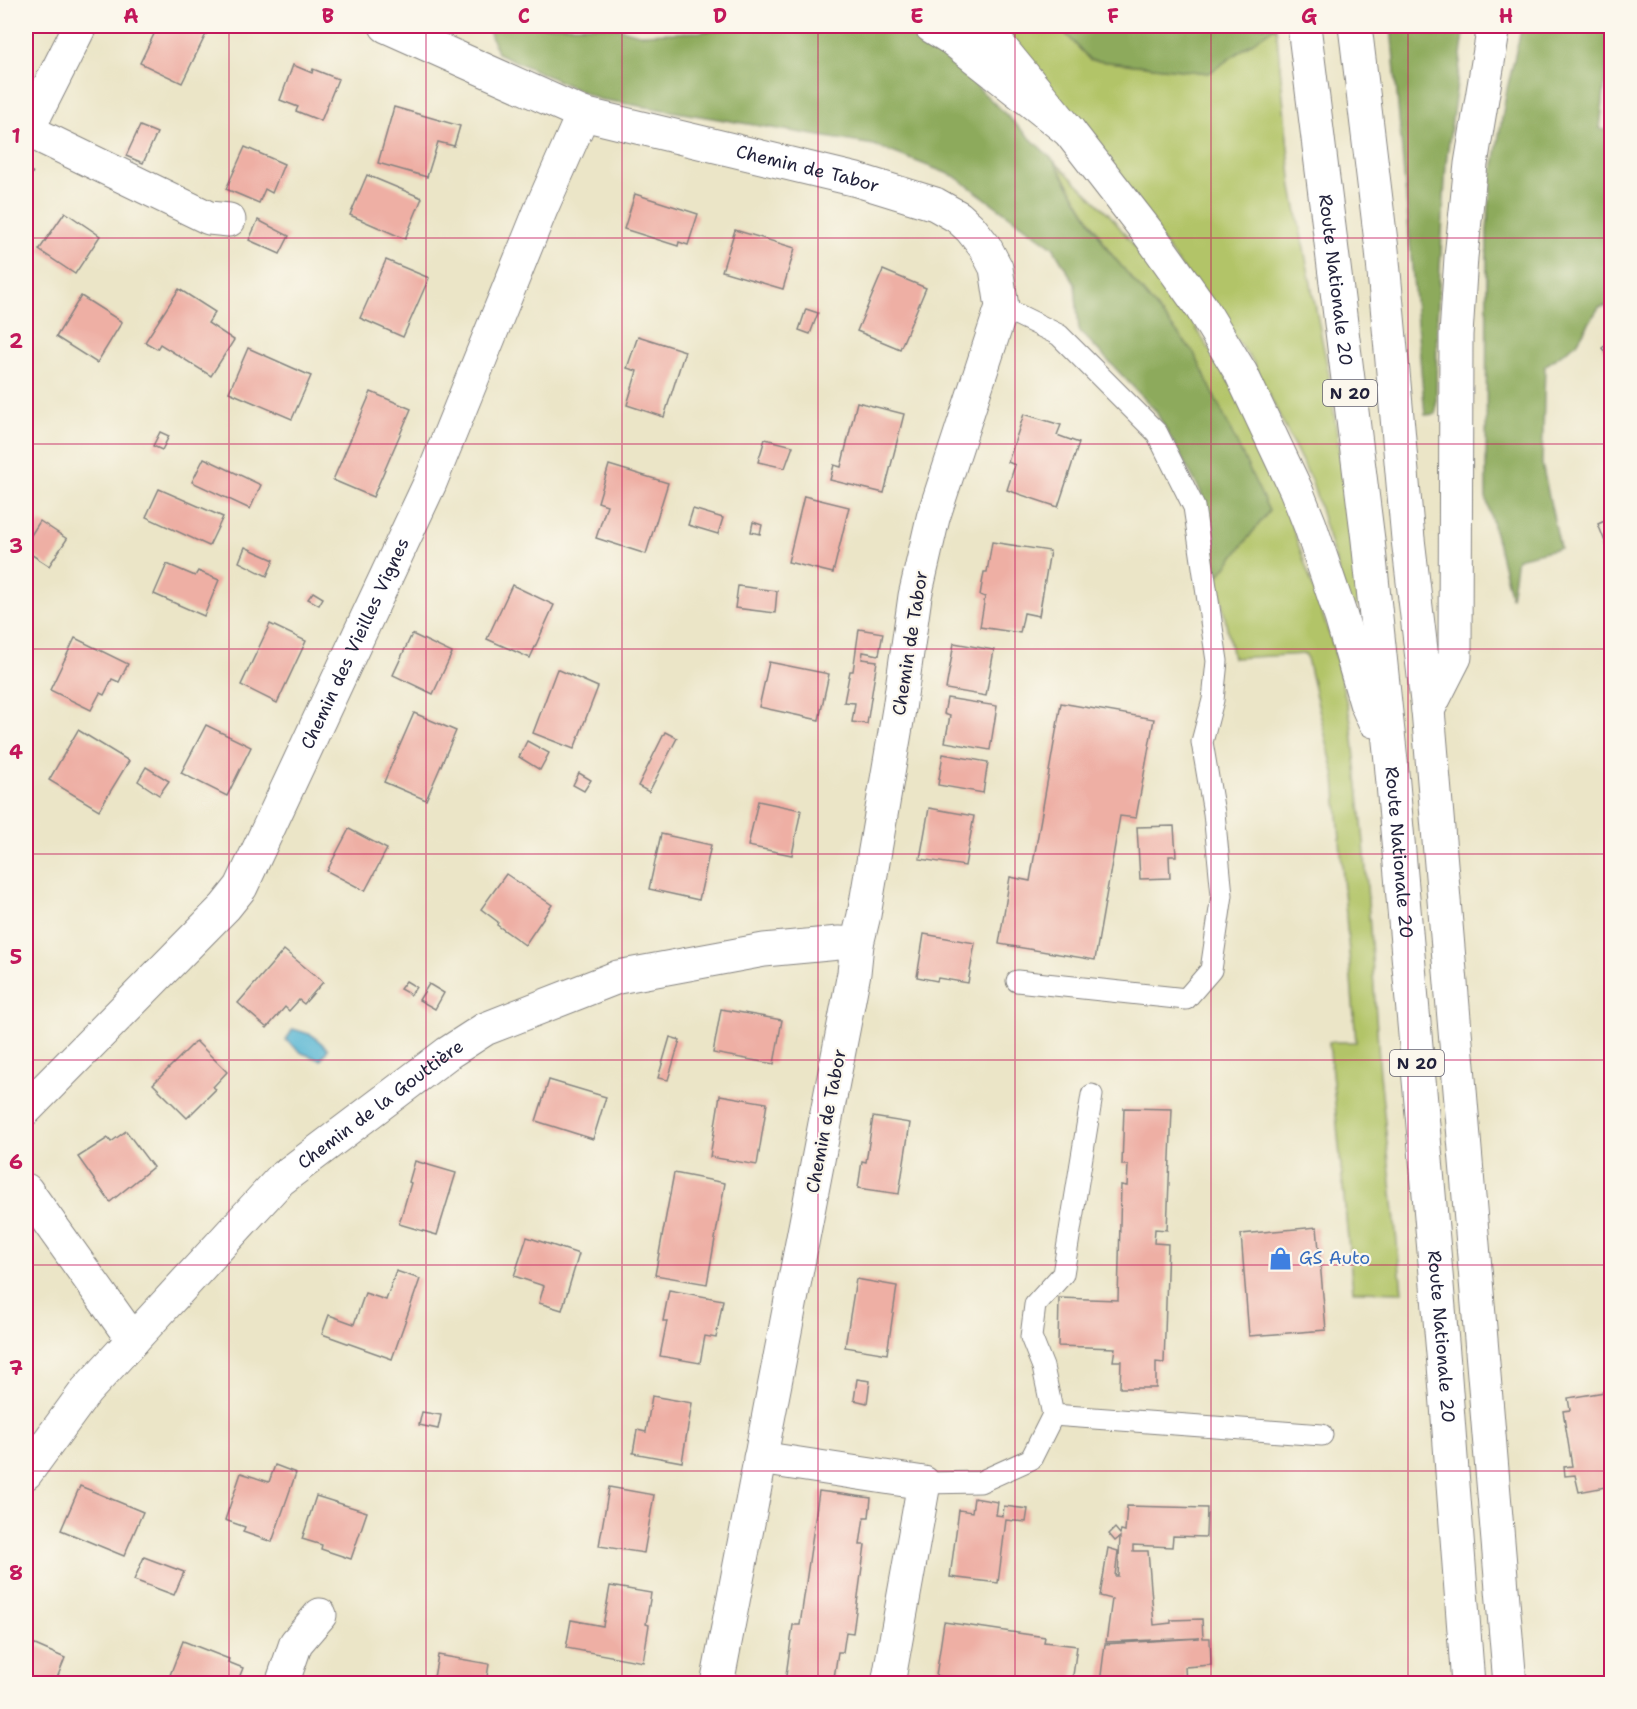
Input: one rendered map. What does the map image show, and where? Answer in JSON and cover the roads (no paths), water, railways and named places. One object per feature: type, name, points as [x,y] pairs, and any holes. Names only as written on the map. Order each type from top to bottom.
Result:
[{"type":"main road","points":[[80,26],[29,118],[210,218],[229,220]]},
{"type":"main road","name":"Chemin de Tabor","points":[[386,26],[583,114],[857,180],[934,204],[958,217],[970,228],[985,247],[996,268],[1002,307],[933,518],[915,596],[899,709],[857,944],[854,973],[717,1683]]},
{"type":"main road","points":[[931,26],[952,39],[1069,131]]},
{"type":"main road","points":[[984,26],[1069,131],[1178,273],[1245,382],[1276,444],[1310,525],[1341,617],[1366,703],[1391,761]]},
{"type":"main road","name":"Route Nationale 20","points":[[1305,26],[1366,529],[1391,761],[1444,1365],[1468,1683]]},
{"type":"main road","name":"N 20","points":[[1355,26],[1382,250],[1408,539],[1428,710],[1510,1683]]},
{"type":"main road","points":[[1428,710],[1455,657],[1456,335],[1461,257],[1471,164],[1494,26]]},
{"type":"main road","name":"Chemin des Vieilles Vignes","points":[[26,1109],[225,907],[241,886],[430,483],[541,209],[583,114]]},
{"type":"main road","name":"Chemin de la Gouttière","points":[[26,1473],[86,1390],[280,1180],[448,1053],[485,1029],[618,976],[764,950],[839,943],[857,944]]},
{"type":"main road","points":[[26,1190],[133,1340]]},
{"type":"main road","points":[[760,1458],[924,1483],[888,1683]]},
{"type":"main road","points":[[282,1683],[296,1643],[320,1615]]},
{"type":"lane","points":[[1002,307],[1059,335],[1157,433],[1194,507],[1218,661],[1213,700],[1202,742],[1214,813],[1222,895],[1211,970],[1186,999],[1017,981]]},
{"type":"lane","points":[[924,1483],[980,1482],[1031,1459],[1053,1415],[1043,1366],[1031,1337],[1035,1305],[1063,1274],[1092,1095]]},
{"type":"lane","points":[[1053,1415],[1322,1435]]},
{"type":"water","points":[[293,1029],[312,1035],[328,1049],[321,1060],[302,1053],[286,1040]]},
{"type":"place","name":"GS Auto","points":[[1281,1258]]}]
